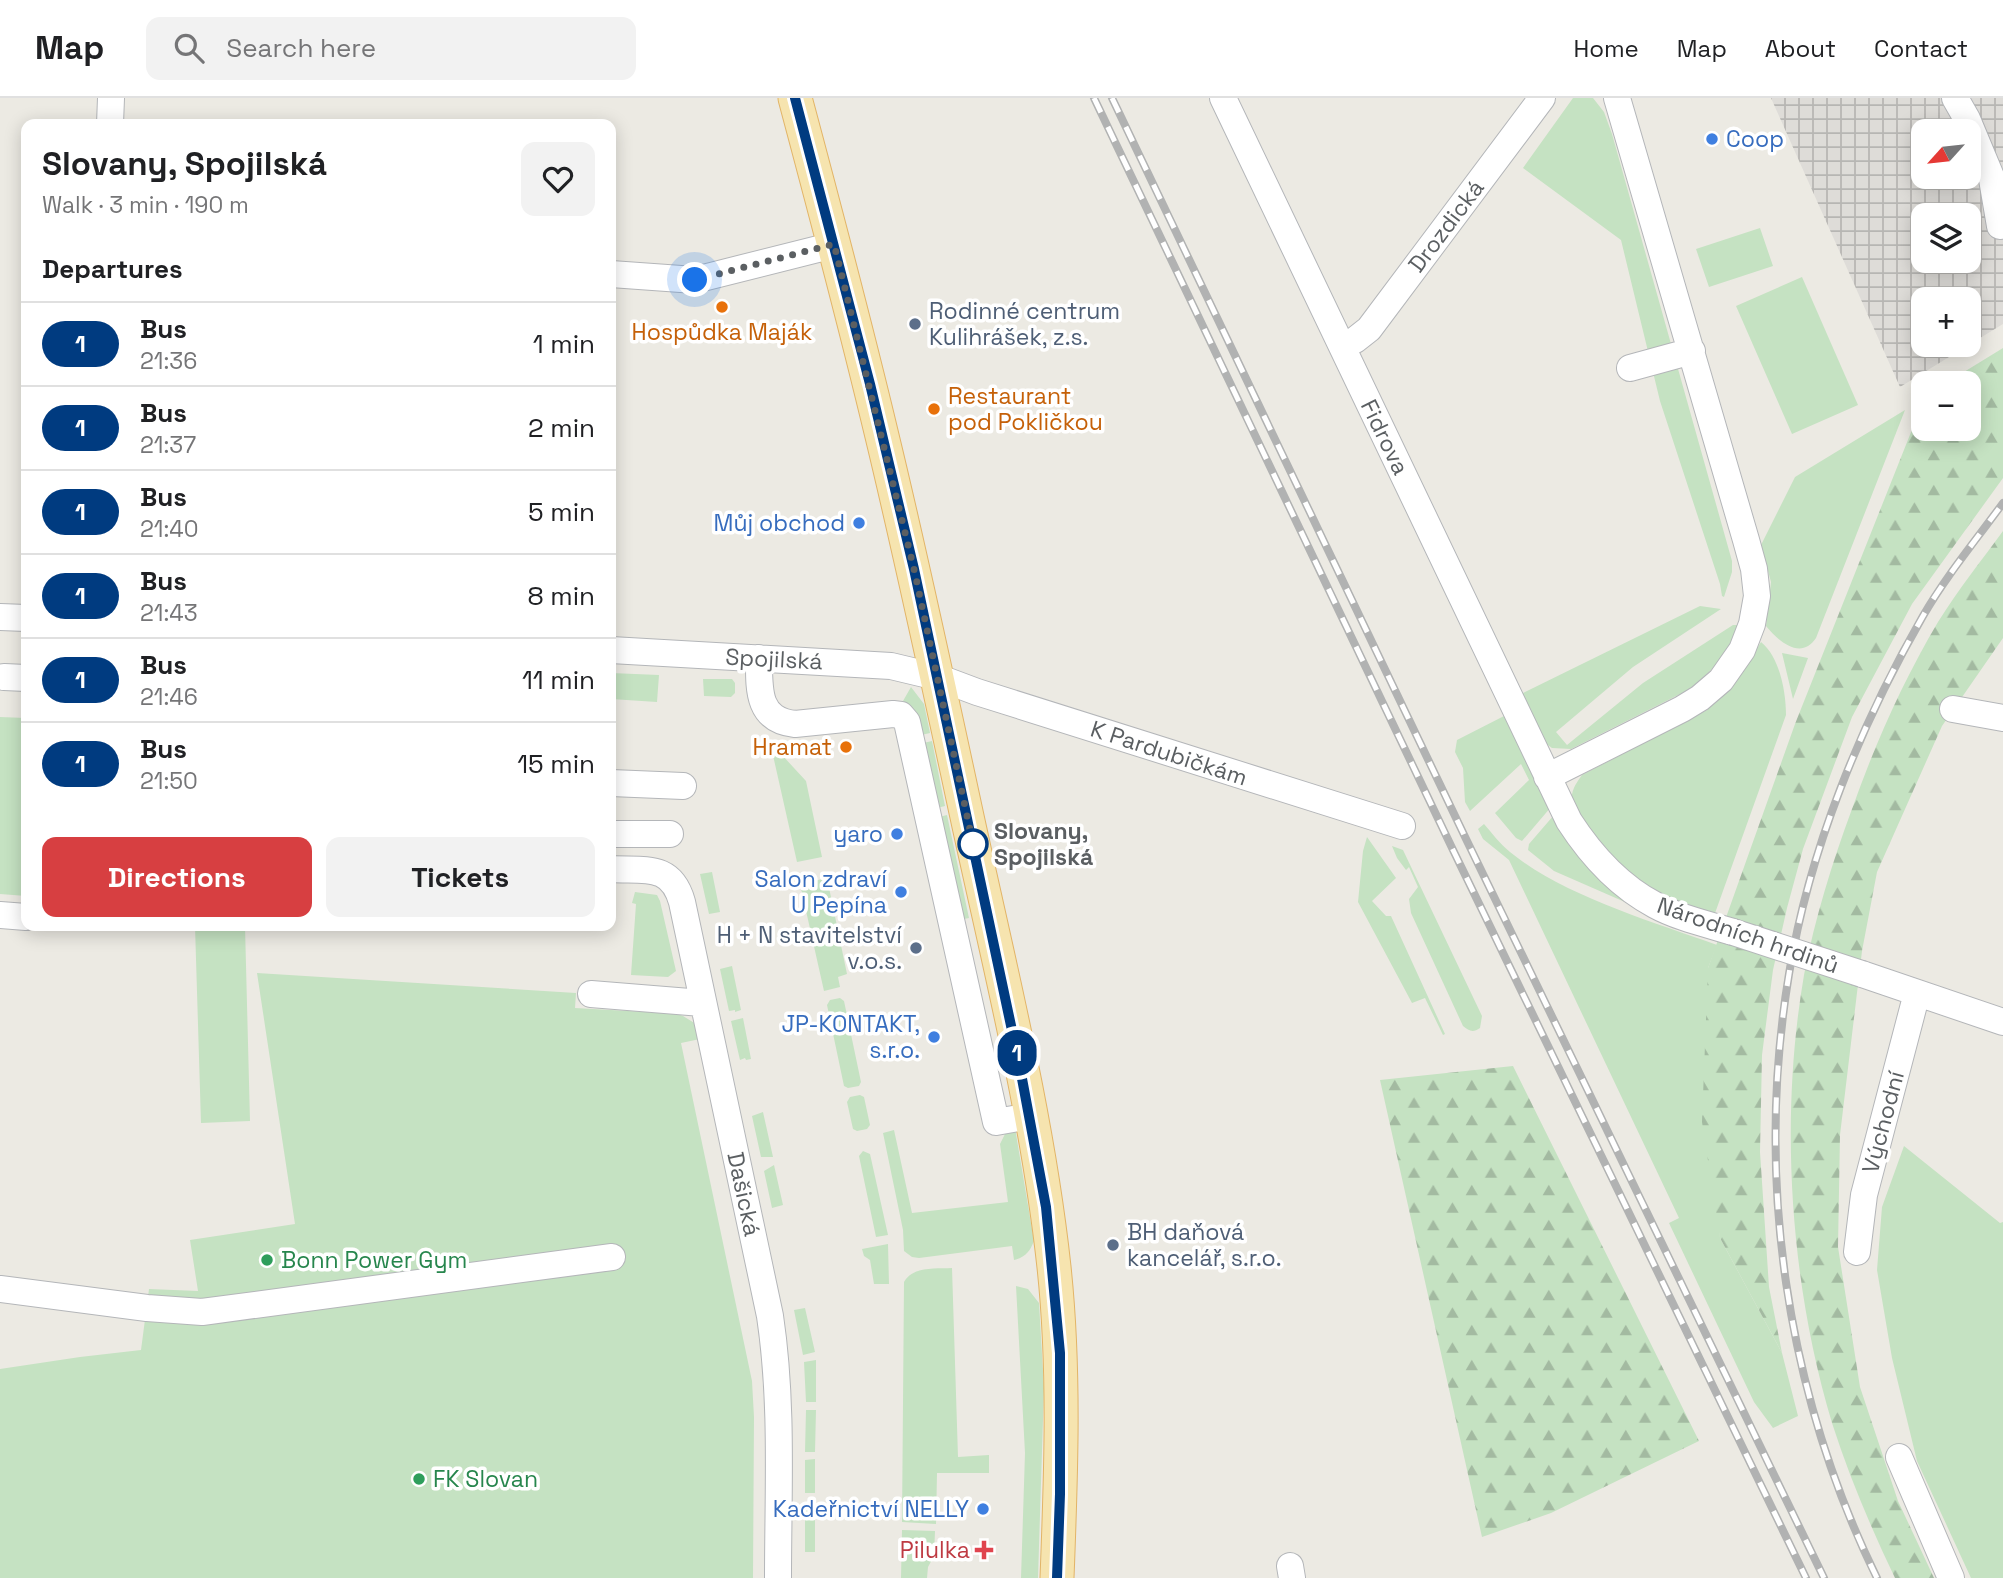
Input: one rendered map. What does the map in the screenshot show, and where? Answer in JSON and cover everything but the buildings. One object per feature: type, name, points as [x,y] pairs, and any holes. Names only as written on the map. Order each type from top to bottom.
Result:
[{"type":"main road","points":[[795,98],[886,449],[1030,1116],[1046,1207],[1059,1323],[1061,1426],[1057,1578]]},
{"type":"street","points":[[110,119],[111,98]]},
{"type":"street","name":"Fidrova","points":[[1223,98],[1547,777]]},
{"type":"street","name":"Drozdická","points":[[1342,346],[1369,329],[1542,98]]},
{"type":"street","points":[[1547,777],[1700,698],[1712,689],[1742,650],[1752,624],[1757,596],[1754,569],[1617,98]]},
{"type":"street","points":[[1955,98],[1992,179],[2000,226]]},
{"type":"street","points":[[616,274],[695,280],[834,244]]},
{"type":"street","points":[[1629,368],[1692,351]]},
{"type":"street","points":[[0,617],[21,618]]},
{"type":"street","name":"Spojilská","points":[[616,650],[891,666],[937,677]]},
{"type":"street","points":[[759,658],[764,705],[769,715],[779,721],[795,724],[893,713],[901,715],[906,722],[996,1122],[1030,1116]]},
{"type":"street","name":"K Pardubičkám","points":[[937,677],[1402,826]]},
{"type":"street","points":[[1953,709],[2003,718]]},
{"type":"street","name":"Národních hrdinů","points":[[1547,777],[1583,843],[1626,886],[1655,905],[2003,1022]]},
{"type":"street","points":[[616,783],[683,786]]},
{"type":"street","points":[[616,834],[670,834]]},
{"type":"street","name":"Dašická","points":[[616,869],[667,875],[674,881],[682,902],[770,1316],[778,1384],[778,1578]]},
{"type":"street","points":[[0,915],[21,917]]},
{"type":"street","points":[[959,957],[995,948]]},
{"type":"street","name":"Východní","points":[[1857,1252],[1864,1195],[1917,993]]},
{"type":"street","points":[[591,994],[702,1003]]},
{"type":"street","points":[[0,1289],[183,1312],[222,1310],[612,1257]]},
{"type":"street","points":[[1899,1457],[1951,1578]]},
{"type":"shaded area","points":[[1771,98],[2003,98],[2003,324],[1981,338],[1981,287],[1911,287],[1911,357],[1949,357],[1926,371],[1911,371],[1911,380],[1900,387]]},
{"type":"green space","points":[[1573,98],[1593,98],[1604,112],[1612,134],[1732,561],[1732,572],[1724,597],[1660,401],[1621,240],[1523,168]]},
{"type":"green space","points":[[1760,228],[1773,266],[1709,287],[1696,249]]},
{"type":"green space","points":[[1802,277],[1858,405],[1792,434],[1736,306]]},
{"type":"green space","points":[[2003,348],[2003,478],[1912,604],[1852,717],[1803,849],[1773,970],[1762,1055],[1760,1152],[1769,1287],[1782,1353],[1720,1238],[1702,1122],[1708,968],[1795,724],[1911,432],[1911,441],[1981,441],[1981,371],[1966,371]]},
{"type":"green space","points":[[1905,410],[1816,638],[1804,648],[1790,646],[1766,626],[1771,582],[1761,545],[1795,477]]},
{"type":"green space","points":[[2003,531],[2003,638],[1942,726],[1877,872],[1862,951],[1840,1135],[1838,1247],[1860,1387],[1898,1501],[1934,1578],[1895,1578],[1861,1502],[1832,1423],[1806,1314],[1793,1201],[1792,1086],[1796,1030],[1808,954],[1819,912],[1870,761],[1890,713],[1925,644]]},
{"type":"green space","points":[[1700,606],[1721,609],[1633,667],[1556,732],[1567,745],[1643,683],[1733,625],[1738,625],[1726,653],[1704,677],[1688,690],[1571,749],[1552,748],[1545,743],[1519,695]]},
{"type":"green space","points":[[1761,642],[1777,666],[1785,696],[1786,715],[1714,916],[1660,896],[1631,876],[1605,851],[1583,824],[1576,811],[1572,792],[1582,775],[1707,710],[1736,682]]},
{"type":"green space","points":[[1782,653],[1808,658],[1793,699]]},
{"type":"green space","points":[[616,673],[659,675],[657,702],[616,699]]},
{"type":"green space","points":[[703,679],[732,679],[735,693],[731,697],[704,696]]},
{"type":"green space","points":[[911,687],[924,704],[930,733],[917,736],[910,707],[903,701]]},
{"type":"green space","points":[[1506,715],[1551,807],[1522,841],[1516,838],[1495,813],[1529,780],[1521,764],[1470,811],[1465,802],[1463,768],[1455,752],[1457,740]]},
{"type":"green space","points":[[0,717],[21,718],[21,896],[0,894]]},
{"type":"green space","points":[[932,741],[945,806],[933,809],[919,744]]},
{"type":"green space","points":[[770,742],[806,781],[822,857],[797,862]]},
{"type":"green space","points":[[947,815],[969,918],[959,920],[935,818]]},
{"type":"green space","points":[[1554,815],[1634,906],[1554,871],[1528,850],[1529,844]]},
{"type":"green space","points":[[1484,824],[1510,852],[1556,882],[1637,917],[1717,945],[1708,968],[1720,1238],[1782,1353],[1798,1416],[1773,1428],[1754,1402],[1669,1223],[1679,1218],[1509,860],[1483,839],[1478,829]]},
{"type":"green space","points":[[1367,837],[1396,878],[1372,901],[1386,916],[1391,916],[1445,1034],[1443,1035],[1425,998],[1412,1003],[1358,902]]},
{"type":"green space","points":[[1392,846],[1403,850],[1482,1016],[1478,1030],[1471,1031],[1463,1026],[1411,913],[1409,899],[1418,887],[1409,867],[1406,870]]},
{"type":"green space","points":[[712,872],[720,912],[709,914],[700,874]]},
{"type":"green space","points":[[827,878],[847,974],[838,977],[840,987],[824,991],[800,884]]},
{"type":"green space","points":[[635,892],[657,895],[660,901],[676,971],[668,977],[631,975],[636,904],[632,903]]},
{"type":"green space","points":[[195,931],[245,931],[250,1121],[201,1123]]},
{"type":"green space","points":[[732,966],[741,1010],[735,1012],[729,1011],[720,969]]},
{"type":"green space","points":[[257,973],[576,993],[575,1008],[664,1013],[665,1010],[696,1024],[700,1039],[681,1043],[752,1381],[753,1578],[0,1578],[0,1369],[141,1350],[149,1289],[198,1291],[190,1240],[295,1224]]},
{"type":"green space","points":[[840,998],[844,1001],[861,1082],[859,1086],[848,1088],[844,1086],[827,1005],[830,1000]]},
{"type":"green space","points":[[743,1018],[751,1059],[740,1060],[731,1021]]},
{"type":"green space","points":[[1513,1066],[1699,1441],[1551,1513],[1482,1537],[1380,1080]]},
{"type":"green space","points":[[850,1097],[864,1097],[870,1125],[867,1129],[857,1131],[853,1129],[847,1102]]},
{"type":"green space","points":[[763,1112],[773,1157],[761,1157],[752,1116]]},
{"type":"green space","points":[[1015,1128],[1034,1241],[1027,1253],[1014,1260],[1012,1246],[919,1258],[904,1251],[903,1230],[883,1133],[894,1130],[912,1213],[1008,1202],[1000,1144],[1005,1134]]},
{"type":"green space","points":[[1904,1146],[2000,1223],[2003,1222],[2003,1578],[1971,1578],[1917,1461],[1892,1358],[1877,1270],[1882,1207]]},
{"type":"green space","points":[[863,1151],[870,1154],[888,1235],[876,1237],[859,1156]]},
{"type":"green space","points":[[774,1165],[783,1205],[772,1208],[764,1171]]},
{"type":"green space","points":[[888,1244],[889,1284],[874,1284],[870,1260],[864,1256],[862,1249]]},
{"type":"green space","points":[[952,1268],[958,1457],[989,1455],[989,1473],[937,1473],[936,1524],[902,1522],[904,1282],[919,1271]]},
{"type":"green space","points":[[1016,1286],[1028,1289],[1039,1303],[1044,1388],[1038,1578],[1021,1578],[1025,1453]]},
{"type":"green space","points":[[805,1308],[815,1352],[803,1355],[794,1310]]},
{"type":"green space","points":[[816,1360],[816,1402],[806,1402],[804,1362]]},
{"type":"green space","points":[[806,1410],[816,1410],[815,1452],[805,1452]]},
{"type":"green space","points":[[815,1459],[815,1493],[805,1493],[805,1460]]},
{"type":"green space","points":[[805,1507],[815,1507],[815,1552],[805,1552]]},
{"type":"green space","points":[[902,1530],[935,1531],[934,1556],[928,1567],[927,1578],[901,1578]]},
{"type":"railway","points":[[1094,98],[1454,852],[1806,1578]]},
{"type":"railway","points":[[1112,98],[1467,841],[1824,1578]]},
{"type":"railway","points":[[1877,1578],[1846,1507],[1820,1434],[1800,1359],[1786,1283],[1778,1206],[1776,1129],[1779,1051],[1798,927],[1840,789],[1879,700],[1923,616],[1951,572],[2003,503]]},
{"type":"bus line","name":"1","points":[[795,98],[870,384],[914,569],[1020,1068],[1046,1207],[1054,1268],[1060,1353],[1057,1578]]},
{"type":"place","name":"Coop","points":[[1712,139]]},
{"type":"place","name":"Hospůdka Maják","points":[[722,307]]},
{"type":"place","name":"Rodinné centrum Kulihrášek, z.s.","points":[[915,324]]},
{"type":"place","name":"Restaurant pod Pokličkou","points":[[934,409]]},
{"type":"place","name":"Můj obchod","points":[[859,523]]},
{"type":"place","name":"Hramat","points":[[846,747]]},
{"type":"place","name":"yaro","points":[[897,834]]},
{"type":"place","name":"Slovany, Spojilská","points":[[973,844]]},
{"type":"place","name":"Salon zdraví U Pepína","points":[[901,892]]},
{"type":"place","name":"H + N stavitelství v.o.s.","points":[[916,948]]},
{"type":"place","name":"JP-KONTAKT, s.r.o.","points":[[934,1037]]},
{"type":"place","name":"BH daňová kancelář, s.r.o.","points":[[1113,1245]]},
{"type":"place","name":"Bonn Power Gym","points":[[267,1260]]},
{"type":"place","name":"FK Slovan","points":[[419,1479]]},
{"type":"place","name":"Kadeřnictví NELLY","points":[[983,1509]]},
{"type":"place","name":"Pilulka","points":[[984,1550]]},
{"type":"route","points":[[695,280],[834,244],[914,569],[975,853],[973,844]]}]
